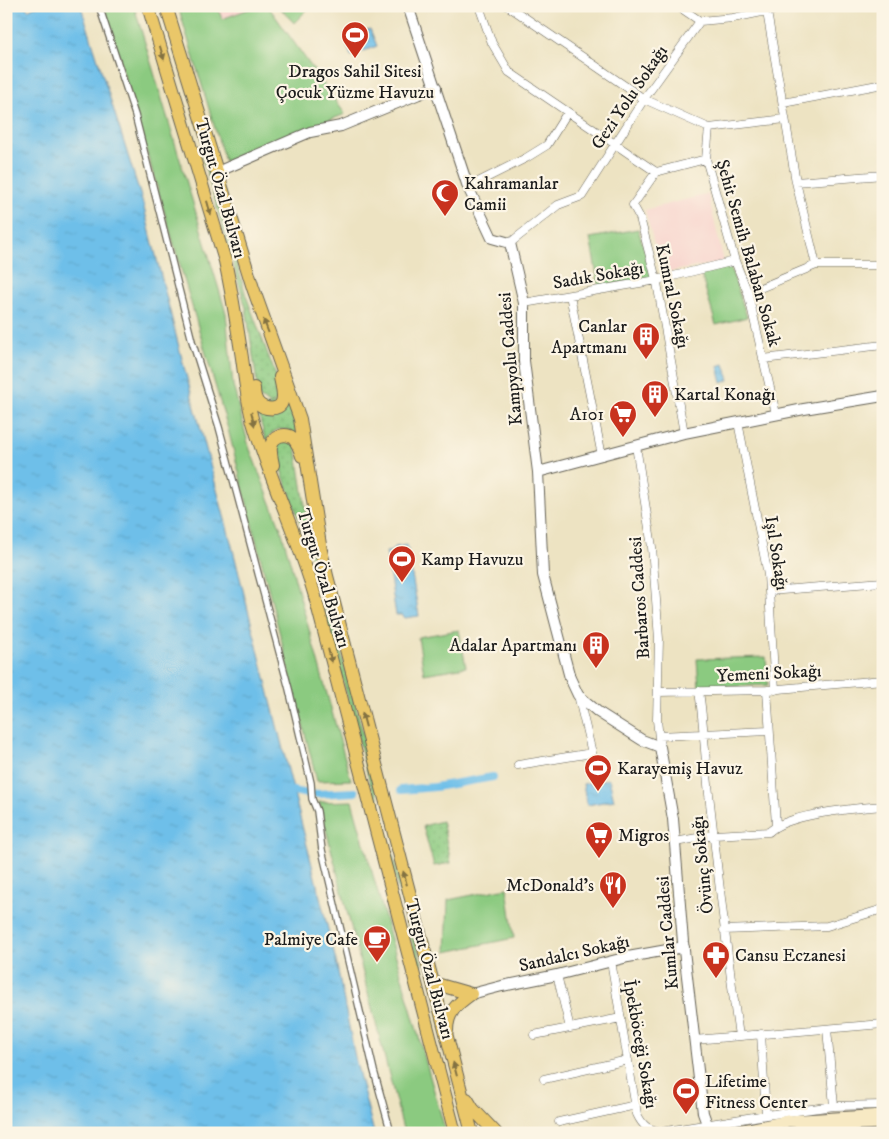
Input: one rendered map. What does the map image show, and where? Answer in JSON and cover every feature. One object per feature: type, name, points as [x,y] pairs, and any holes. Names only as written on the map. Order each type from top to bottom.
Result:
[{"type":"highway","name":"Turgut Özal Bulvarı","points":[[148,6],[225,261],[252,421],[314,593],[455,1133]]},
{"type":"highway","name":"Turgut Özal Bulvarı","points":[[166,6],[253,288],[300,419],[321,550],[327,576],[472,1133]]},
{"type":"highway","points":[[237,328],[244,346],[255,397],[264,408],[278,407],[282,403],[283,390],[278,356]]},
{"type":"highway","points":[[274,484],[271,446],[278,436],[285,435],[294,439],[309,472]]},
{"type":"highway","points":[[433,983],[471,994]]},
{"type":"highway","points":[[447,1036],[447,1025],[454,1009],[457,1004],[471,994]]},
{"type":"highway","points":[[461,1090],[473,1109],[496,1133]]},
{"type":"main road","points":[[729,1133],[788,1122],[883,1115]]},
{"type":"main road","points":[[785,1133],[883,1123]]},
{"type":"street","points":[[99,6],[135,115],[192,341],[219,427],[289,686],[309,773],[312,799],[317,811],[322,850],[374,1071],[391,1133]]},
{"type":"street","points":[[408,6],[468,187],[492,238],[510,243]]},
{"type":"street","points":[[479,6],[492,43],[509,72],[568,113],[656,172],[706,159]]},
{"type":"street","points":[[508,6],[644,99],[709,128],[785,119]]},
{"type":"street","points":[[678,6],[700,21],[792,6]]},
{"type":"street","points":[[766,9],[796,182],[816,265]]},
{"type":"street","name":"Gezi Yolu Sokağı","points":[[510,243],[558,205],[582,196],[644,99],[700,21]]},
{"type":"street","points":[[783,103],[883,84]]},
{"type":"street","points":[[217,172],[310,132],[341,126],[436,87]]},
{"type":"street","points":[[468,187],[526,158],[547,145],[568,113]]},
{"type":"street","name":"Şehit Semih Balaban Sokak","points":[[709,128],[706,159],[735,261],[748,293],[776,414]]},
{"type":"street","name":"Kumral Sokağı","points":[[656,172],[633,205],[640,218],[657,280],[684,433]]},
{"type":"street","points":[[796,182],[883,175]]},
{"type":"street","name":"Kampyolu Caddesi","points":[[510,243],[524,304],[524,361],[538,472]]},
{"type":"street","name":"Sadık Sokağı","points":[[524,304],[657,280],[735,261]]},
{"type":"street","points":[[748,293],[816,265],[883,265]]},
{"type":"street","points":[[570,295],[602,456]]},
{"type":"street","points":[[763,359],[883,345]]},
{"type":"street","points":[[518,765],[592,753],[578,695],[570,678],[543,575],[538,472],[684,433],[776,414],[883,396]]},
{"type":"street","name":"Işıl Sokağı","points":[[738,422],[770,591],[770,730],[776,825]]},
{"type":"street","name":"Barbaros Caddesi","points":[[636,446],[652,547],[659,639],[657,742]]},
{"type":"street","points":[[770,591],[883,582]]},
{"type":"street","name":"Yemeni Sokağı","points":[[658,692],[771,690],[883,680]]},
{"type":"street","name":"Övünç Sokağı","points":[[699,691],[724,930],[739,1036]]},
{"type":"street","points":[[578,695],[598,712],[642,740],[657,742],[705,734],[770,730]]},
{"type":"street","name":"Kumlar Caddesi","points":[[657,742],[673,819],[694,1040],[703,1113],[707,1124]]},
{"type":"street","points":[[675,842],[714,835],[769,832],[776,825],[844,808],[883,806]]},
{"type":"street","points":[[724,930],[827,926],[883,910]]},
{"type":"street","name":"Sandalcı Sokağı","points":[[471,994],[611,961],[684,947]]},
{"type":"street","name":"İpekböceği Sokağı","points":[[611,961],[636,1104],[642,1124],[648,1129],[661,1132],[834,1106],[883,1105]]},
{"type":"street","points":[[557,975],[570,1028]]},
{"type":"street","points":[[534,1035],[621,1018]]},
{"type":"street","points":[[694,1040],[883,1024]]},
{"type":"street","points":[[827,1029],[834,1106]]},
{"type":"street","points":[[761,1034],[766,1115]]},
{"type":"street","points":[[544,1079],[628,1060]]},
{"type":"street","points":[[560,1122],[636,1104]]},
{"type":"shaded area","points":[[217,6],[257,6],[222,19]]},
{"type":"shaded area","points":[[708,194],[724,262],[662,273],[645,210]]},
{"type":"green space","points":[[104,6],[134,6],[226,313],[233,385],[249,447],[281,529],[351,780],[317,781],[228,429]]},
{"type":"green space","points":[[178,6],[217,6],[222,19],[257,6],[268,6],[345,114],[225,162]]},
{"type":"green space","points":[[284,6],[311,6],[294,23],[281,9]]},
{"type":"green space","points":[[204,145],[246,296],[281,389],[282,397],[271,405],[259,397],[246,308],[199,146]]},
{"type":"green space","points":[[638,229],[653,277],[599,286],[590,238]]},
{"type":"green space","points":[[730,266],[747,317],[716,325],[701,274]]},
{"type":"green space","points":[[288,401],[297,434],[279,429],[266,442],[257,408]]},
{"type":"green space","points":[[282,438],[296,446],[308,525],[317,565],[365,740],[382,814],[422,964],[418,965],[311,559],[274,450]]},
{"type":"green space","points":[[459,630],[466,667],[424,674],[418,637]]},
{"type":"green space","points":[[766,657],[768,685],[699,688],[697,659]]},
{"type":"green space","points":[[352,801],[446,1133],[404,1133],[319,802]]},
{"type":"green space","points":[[442,821],[451,863],[434,866],[423,826]]},
{"type":"green space","points":[[507,888],[514,938],[446,952],[448,900]]},
{"type":"water","points":[[6,6],[26,6],[28,10],[35,6],[81,6],[142,200],[231,542],[336,961],[356,1062],[374,1133],[6,1133]]},
{"type":"water","points":[[370,29],[377,46],[351,56],[347,46],[366,39],[363,31]]},
{"type":"water","points":[[724,364],[729,380],[722,383],[718,366]]},
{"type":"water","name":"Kamp Havuzu","points":[[407,545],[419,616],[405,618],[402,615],[396,615],[386,552],[392,551],[394,547]]},
{"type":"water","name":"Karayemiş Havuz","points":[[609,779],[614,800],[587,805],[583,784]]},
{"type":"waterway","points":[[401,790],[435,787],[493,777]]},
{"type":"waterway","points":[[293,791],[308,794]]},
{"type":"waterway","points":[[317,794],[355,792]]},
{"type":"place","name":"Dragos Sahil Sitesi Çocuk Yüzme Havuzu","points":[[355,59]]},
{"type":"place","name":"Kahramanlar Camii","points":[[445,217]]},
{"type":"place","name":"Canlar Apartmanı","points":[[646,360]]},
{"type":"place","name":"Kartal Konağı","points":[[655,418]]},
{"type":"place","name":"A101","points":[[623,438]]},
{"type":"place","name":"Kamp Havuzu","points":[[402,583]]},
{"type":"place","name":"Adalar Apartmanı","points":[[596,669]]},
{"type":"place","name":"Karayemiş Havuz","points":[[598,792]]},
{"type":"place","name":"Migros","points":[[599,859]]},
{"type":"place","name":"McDonald's","points":[[613,909]]},
{"type":"place","name":"Palmiye Cafe","points":[[377,963]]},
{"type":"place","name":"Cansu Eczanesi","points":[[716,979]]},
{"type":"place","name":"Lifetime Fitness Center","points":[[686,1115]]}]
